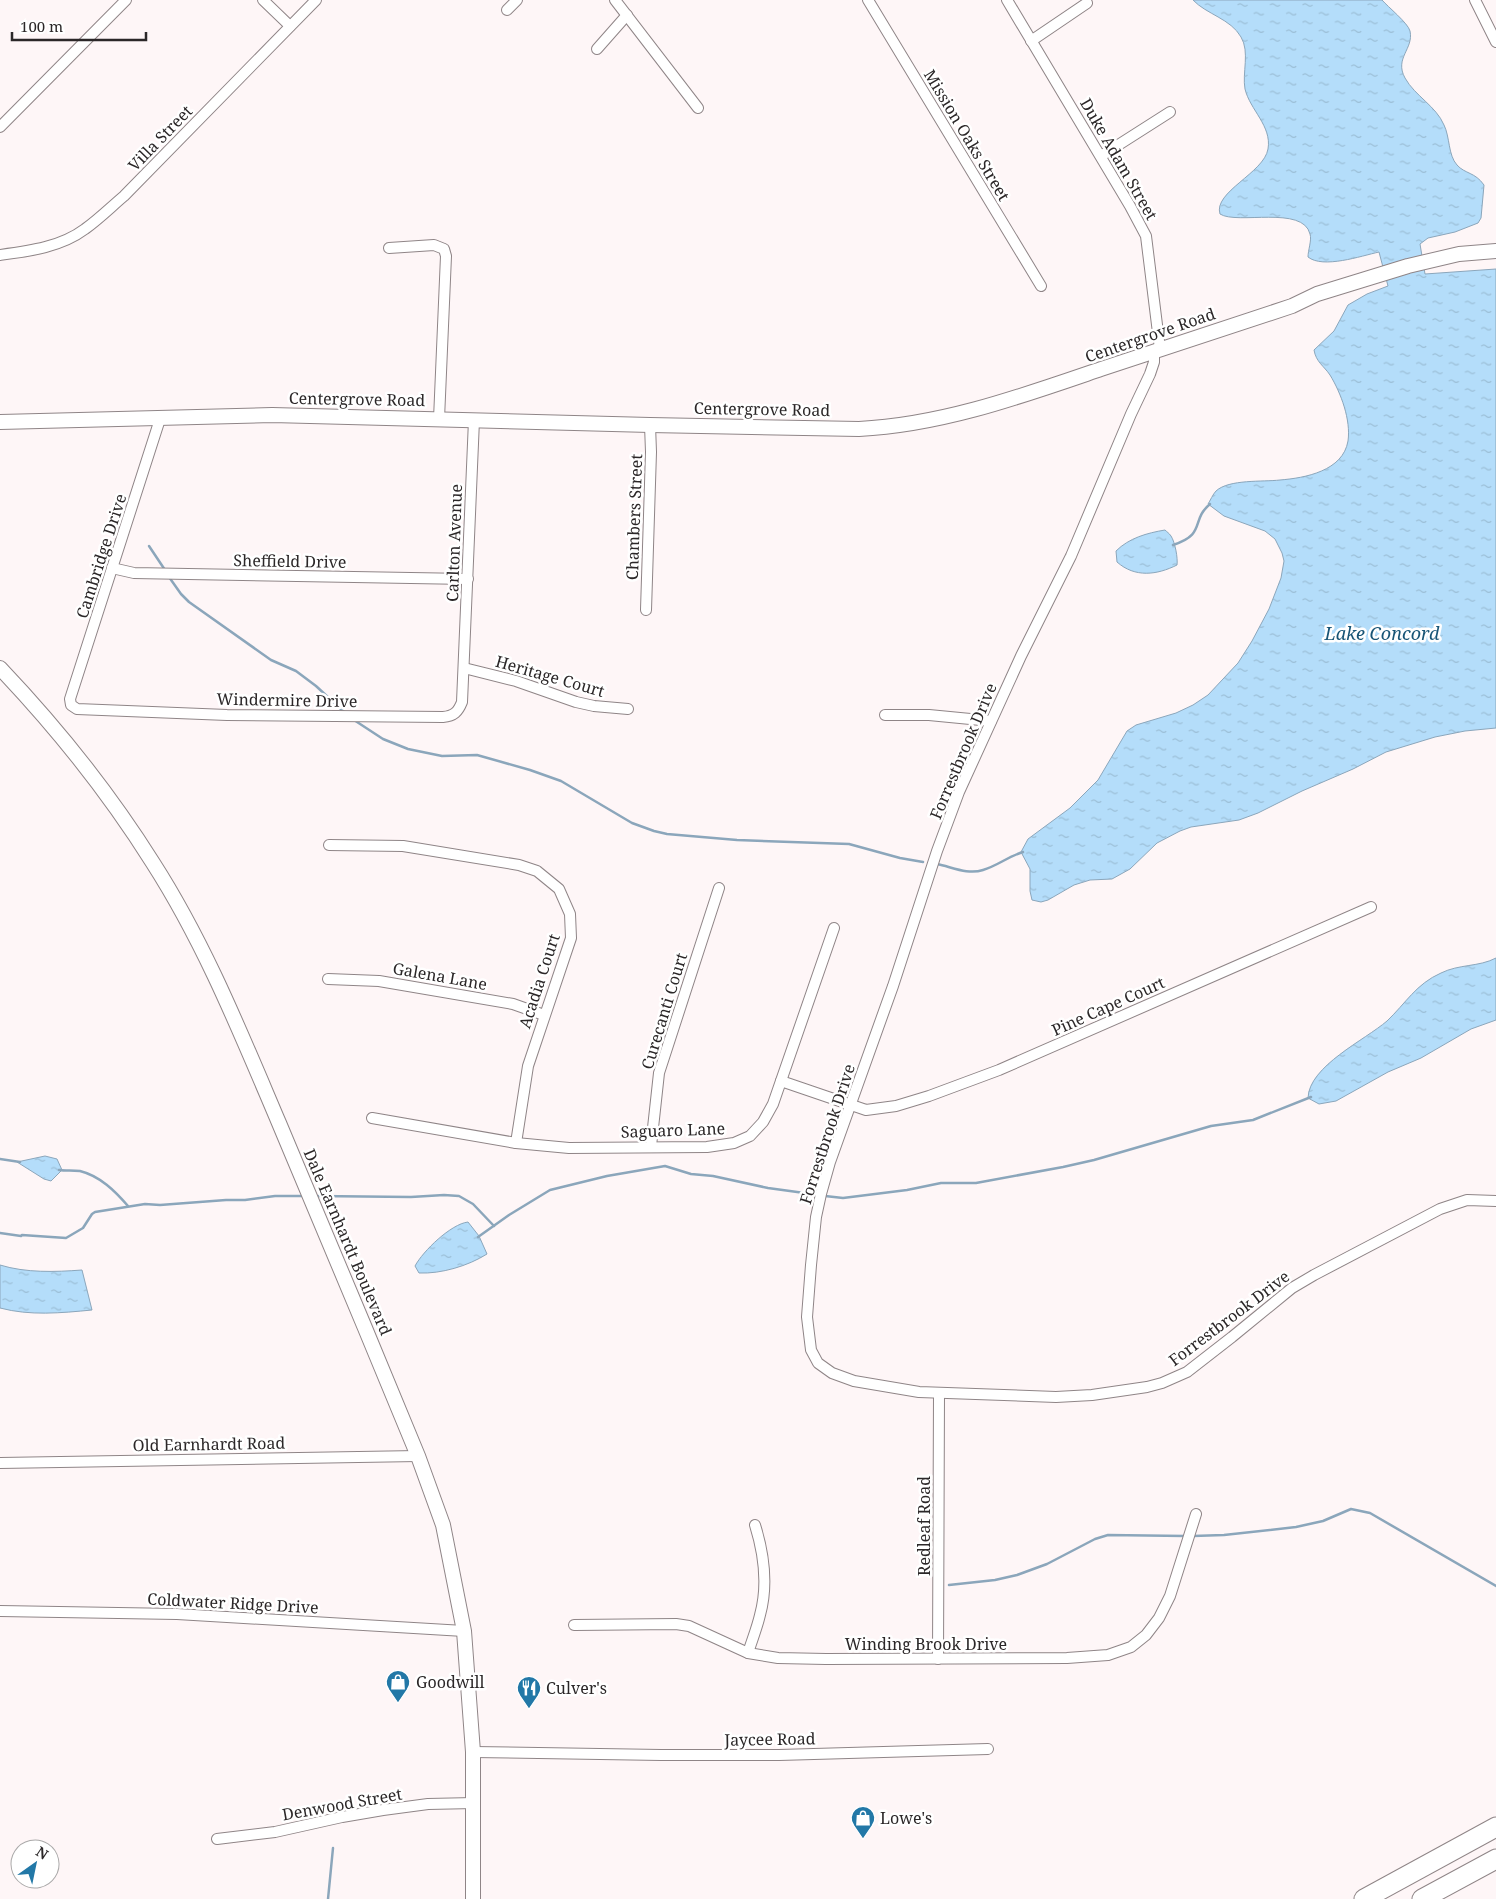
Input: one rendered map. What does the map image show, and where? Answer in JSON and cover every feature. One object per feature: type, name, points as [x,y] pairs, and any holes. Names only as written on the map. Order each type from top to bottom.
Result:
[{"type":"highway","points":[[1364,1899],[1496,1827]]},
{"type":"highway","points":[[1422,1899],[1496,1859]]},
{"type":"street","points":[[0,127],[126,0]]},
{"type":"street","points":[[263,0],[290,26]]},
{"type":"street","name":"Villa Street","points":[[0,255],[40,249],[84,230],[124,196],[316,0]]},
{"type":"street","points":[[507,10],[517,0]]},
{"type":"street","points":[[615,0],[698,108]]},
{"type":"street","name":"Mission Oaks Street","points":[[868,0],[1041,286]]},
{"type":"street","name":"Duke Adam Street","points":[[1007,0],[1101,156],[1146,236],[1157,350]]},
{"type":"street","points":[[1475,0],[1496,42]]},
{"type":"street","points":[[1031,41],[1087,4]]},
{"type":"street","points":[[597,49],[627,15]]},
{"type":"street","points":[[1101,156],[1170,112]]},
{"type":"street","points":[[389,248],[434,245],[444,249],[446,256],[440,419]]},
{"type":"street","name":"Centergrove Road","points":[[0,422],[161,416],[272,415],[650,425],[892,427],[966,412],[1292,306],[1317,294],[1440,258],[1459,254],[1496,251]]},
{"type":"street","name":"Forrestbrook Drive","points":[[1157,350],[1150,374],[1131,414],[1071,556],[991,721],[959,792],[937,851],[893,986],[830,1162],[821,1194],[816,1217],[808,1317],[811,1350],[818,1364],[832,1373],[854,1381],[939,1394],[1064,1397],[1092,1395],[1162,1383],[1187,1372],[1292,1288],[1314,1275],[1440,1209],[1467,1200],[1496,1201]]},
{"type":"street","name":"Cambridge Drive","points":[[71,705],[70,699],[161,416]]},
{"type":"street","name":"Carlton Avenue","points":[[464,668],[474,420]]},
{"type":"street","name":"Chambers Street","points":[[646,610],[651,452],[650,425]]},
{"type":"street","name":"Sheffield Drive","points":[[112,568],[134,573],[468,579]]},
{"type":"street","name":"Dale Earnhardt Boulevard","points":[[0,668],[55,728],[110,798],[154,864],[192,931],[232,1012],[418,1456],[443,1525],[464,1631],[473,1752],[473,1899]]},
{"type":"street","name":"Windermire Drive","points":[[71,705],[85,711],[443,717],[451,716],[458,712],[462,702],[464,668]]},
{"type":"street","name":"Heritage Court","points":[[464,668],[523,683],[576,702],[594,706],[628,709]]},
{"type":"street","points":[[885,715],[928,715],[991,721]]},
{"type":"street","name":"Acadia Court","points":[[329,845],[403,846],[519,866],[538,871],[559,889],[570,914],[571,938],[528,1066],[516,1142]]},
{"type":"street","name":"Curecanti Court","points":[[651,1146],[659,1073],[719,888]]},
{"type":"street","name":"Pine Cape Court","points":[[781,1081],[866,1110],[879,1110],[930,1096],[962,1085],[1371,907]]},
{"type":"street","name":"Saguaro Lane","points":[[372,1118],[516,1142],[569,1148],[707,1147],[734,1143],[750,1136],[763,1122],[773,1104],[834,928]]},
{"type":"street","name":"Galena Lane","points":[[328,979],[379,981],[513,1004],[544,1014]]},
{"type":"street","name":"Redleaf Road","points":[[938,1659],[939,1394]]},
{"type":"street","name":"Old Earnhardt Road","points":[[0,1463],[418,1456]]},
{"type":"street","name":"Winding Brook Drive","points":[[574,1625],[676,1624],[688,1626],[748,1653],[778,1658],[826,1660],[1067,1658],[1108,1655],[1131,1647],[1146,1635],[1159,1618],[1170,1596],[1179,1571],[1196,1514]]},
{"type":"street","points":[[748,1653],[760,1615],[764,1593],[761,1545],[756,1525]]},
{"type":"street","name":"Coldwater Ridge Drive","points":[[0,1611],[177,1614],[464,1631]]},
{"type":"street","name":"Jaycee Road","points":[[473,1752],[779,1755],[988,1749]]},
{"type":"street","name":"Denwood Street","points":[[217,1839],[275,1832],[382,1810],[428,1804],[474,1803]]},
{"type":"water","name":"Lake Concord","points":[[1193,0],[1382,0],[1410,31],[1409,43],[1402,65],[1405,78],[1440,118],[1446,130],[1454,161],[1484,185],[1481,218],[1478,223],[1455,232],[1428,238],[1420,244],[1425,274],[1496,269],[1496,728],[1465,731],[1435,737],[1386,752],[1258,813],[1239,820],[1191,827],[1180,831],[1157,843],[1130,869],[1112,879],[1090,880],[1074,885],[1041,902],[1032,900],[1030,869],[1021,852],[1028,839],[1070,808],[1098,780],[1127,731],[1136,725],[1176,713],[1208,695],[1238,663],[1252,641],[1269,609],[1281,578],[1284,561],[1282,553],[1275,539],[1265,531],[1224,516],[1208,504],[1216,491],[1229,484],[1280,480],[1311,475],[1331,466],[1339,459],[1345,451],[1348,441],[1347,416],[1334,382],[1318,361],[1314,350],[1334,331],[1348,305],[1367,294],[1388,286],[1379,252],[1332,262],[1323,262],[1308,257],[1310,234],[1305,225],[1295,220],[1269,217],[1240,218],[1220,214],[1220,206],[1224,198],[1265,158],[1268,149],[1267,133],[1245,89],[1245,49],[1241,37],[1225,21]]},
{"type":"water","points":[[1165,530],[1174,542],[1177,565],[1154,573],[1139,573],[1131,571],[1117,562],[1116,551],[1121,546],[1132,539]]},
{"type":"water","points":[[1496,958],[1496,1020],[1471,1029],[1421,1058],[1388,1072],[1336,1101],[1319,1104],[1308,1098],[1311,1086],[1328,1065],[1387,1021],[1412,994],[1432,977],[1448,970],[1483,963]]},
{"type":"water","points":[[45,1156],[57,1159],[62,1170],[51,1181],[44,1179],[17,1162]]},
{"type":"water","points":[[468,1222],[479,1236],[487,1254],[454,1268],[419,1273],[415,1266],[431,1246],[446,1233]]},
{"type":"water","points":[[0,1265],[30,1271],[82,1270],[92,1310],[34,1313],[0,1308]]},
{"type":"waterway","points":[[1173,545],[1184,541],[1194,532],[1204,510],[1210,504]]},
{"type":"waterway","points":[[149,546],[165,570]]},
{"type":"waterway","points":[[169,577],[189,602],[271,660],[296,671],[316,686],[344,712]]},
{"type":"waterway","points":[[354,720],[383,739],[408,749],[442,756],[477,755],[561,781],[632,823],[654,831],[667,834],[737,840],[849,844],[900,858],[923,862]]},
{"type":"waterway","points":[[937,864],[972,872],[988,868],[1023,852]]},
{"type":"waterway","points":[[825,1196],[843,1198],[907,1190],[941,1183],[976,1183],[1063,1167],[1094,1160],[1211,1126],[1253,1120],[1311,1097]]},
{"type":"waterway","points":[[0,1159],[20,1162]]},
{"type":"waterway","points":[[478,1237],[550,1190],[607,1176],[665,1166],[691,1174],[713,1176],[768,1188],[819,1195]]},
{"type":"waterway","points":[[59,1170],[80,1171],[94,1176],[101,1180],[128,1206]]},
{"type":"waterway","points":[[0,1233],[66,1238],[83,1228],[95,1212],[145,1204],[160,1205],[245,1200],[275,1196],[305,1196]]},
{"type":"waterway","points":[[316,1196],[459,1196],[473,1204],[494,1226]]},
{"type":"waterway","points":[[1193,1536],[1224,1535],[1296,1527],[1323,1521],[1351,1509],[1370,1513],[1496,1586]]},
{"type":"waterway","points":[[949,1585],[995,1580],[1017,1575],[1047,1564],[1095,1539],[1108,1535],[1185,1536]]},
{"type":"waterway","points":[[328,1899],[333,1848]]},
{"type":"place","name":"Goodwill","points":[[398,1703]]},
{"type":"place","name":"Culver's","points":[[529,1709]]},
{"type":"place","name":"Lowe's","points":[[863,1839]]}]
